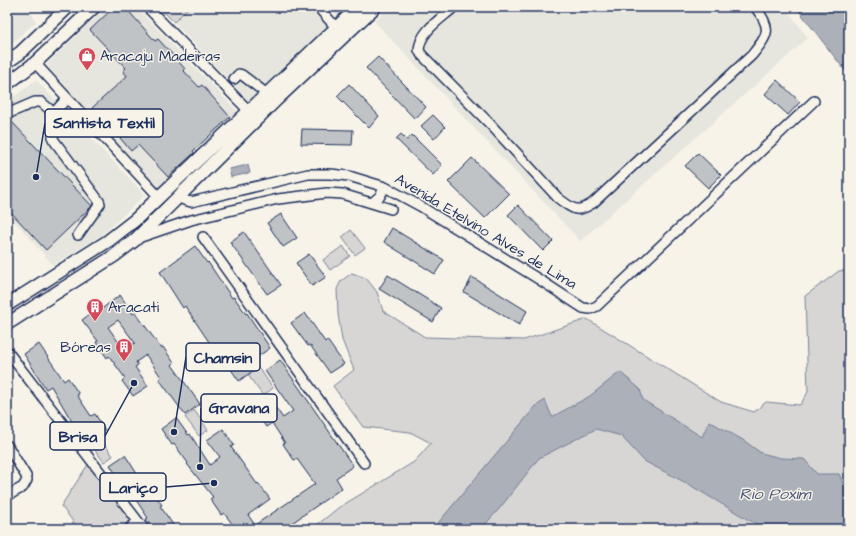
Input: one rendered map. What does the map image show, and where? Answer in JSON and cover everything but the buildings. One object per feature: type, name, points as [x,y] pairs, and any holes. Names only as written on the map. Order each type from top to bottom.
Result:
[{"type":"main road","points":[[7,62],[20,53],[68,7]]},
{"type":"main road","points":[[7,84],[35,63],[94,7]]},
{"type":"main road","name":"Avenida Etelvino Alves de Lima","points":[[7,324],[114,256],[135,240],[339,32],[358,7]]},
{"type":"main road","name":"Avenida Etelvino Alves de Lima","points":[[7,305],[108,241],[135,220],[267,94],[339,32],[375,7]]},
{"type":"street","points":[[148,7],[249,111]]},
{"type":"street","points":[[318,7],[339,32]]},
{"type":"street","points":[[454,7],[431,27],[421,39],[419,50],[492,125],[558,198],[578,210],[584,209],[593,203],[752,55],[762,43],[766,34],[766,25],[755,7]]},
{"type":"street","points":[[35,63],[159,197]]},
{"type":"street","points":[[234,79],[242,74],[267,94]]},
{"type":"street","points":[[67,98],[54,113],[53,139],[100,201],[100,204],[78,236]]},
{"type":"street","name":"Avenida Etelvino Alves de Lima","points":[[179,195],[184,200],[191,202],[308,174],[348,176],[385,187],[420,206],[583,308],[590,309],[597,306],[814,101]]},
{"type":"street","points":[[7,114],[35,102],[41,102],[54,113]]},
{"type":"street","points":[[372,202],[380,196],[385,187]]},
{"type":"street","name":"Avenida Etelvino Alves de Lima","points":[[135,240],[191,220],[278,199],[327,193],[342,194],[391,209]]},
{"type":"street","points":[[203,237],[364,463]]},
{"type":"street","points":[[7,351],[141,525],[129,529]]},
{"type":"street","points":[[7,445],[27,480],[23,486],[7,496]]},
{"type":"shaded area","points":[[7,7],[28,7],[36,22],[7,47]]},
{"type":"shaded area","points":[[106,7],[136,7],[238,112],[158,188],[46,65]]},
{"type":"shaded area","points":[[159,7],[189,7],[174,22]]},
{"type":"shaded area","points":[[189,7],[310,7],[328,25],[249,103],[174,22]]},
{"type":"shaded area","points":[[329,7],[350,7],[339,18]]},
{"type":"shaded area","points":[[389,7],[785,7],[808,38],[580,241],[374,21]]},
{"type":"shaded area","points":[[36,80],[145,195],[102,235],[53,265],[7,212],[7,102]]},
{"type":"shaded area","points":[[351,230],[365,248],[355,255],[342,237]]},
{"type":"shaded area","points":[[343,246],[350,256],[330,270],[323,260]]},
{"type":"shaded area","points":[[849,270],[849,529],[312,529],[338,508],[414,462],[431,443],[410,432],[363,427],[333,386],[354,370],[342,340],[338,314],[337,289],[341,281],[352,273],[366,278],[377,292],[383,311],[425,337],[524,340],[587,319],[721,402],[754,412],[766,402],[800,405],[808,392],[805,296],[839,271]]},
{"type":"shaded area","points":[[259,368],[273,388],[263,396],[248,375]]},
{"type":"shaded area","points":[[194,410],[208,430],[199,436],[185,417]]},
{"type":"shaded area","points":[[100,438],[113,456],[104,462],[91,445]]},
{"type":"shaded area","points":[[89,463],[133,522],[124,529],[79,529],[61,506]]},
{"type":"water","points":[[796,7],[849,7],[849,75],[843,68]]},
{"type":"water","points":[[248,165],[250,173],[231,177],[229,169]]},
{"type":"water","name":"Rio Poxim","points":[[620,372],[640,389],[643,400],[702,437],[709,421],[743,440],[761,453],[781,458],[804,459],[817,474],[839,474],[844,486],[845,497],[849,502],[849,529],[767,529],[644,461],[621,436],[596,429],[539,458],[500,508],[481,529],[433,529],[536,406],[545,400],[552,417],[590,396]]},
{"type":"place","name":"Aracaju Madeiras","points":[[87,71]]},
{"type":"place","name":"Santista Textil","points":[[36,177]]},
{"type":"place","name":"Aracati","points":[[95,322]]},
{"type":"place","name":"Bóreas","points":[[124,362]]},
{"type":"place","name":"Brisa","points":[[134,383]]},
{"type":"place","name":"Chamsin","points":[[174,432]]},
{"type":"place","name":"Gravana","points":[[200,467]]},
{"type":"place","name":"Lariço","points":[[214,483]]}]
